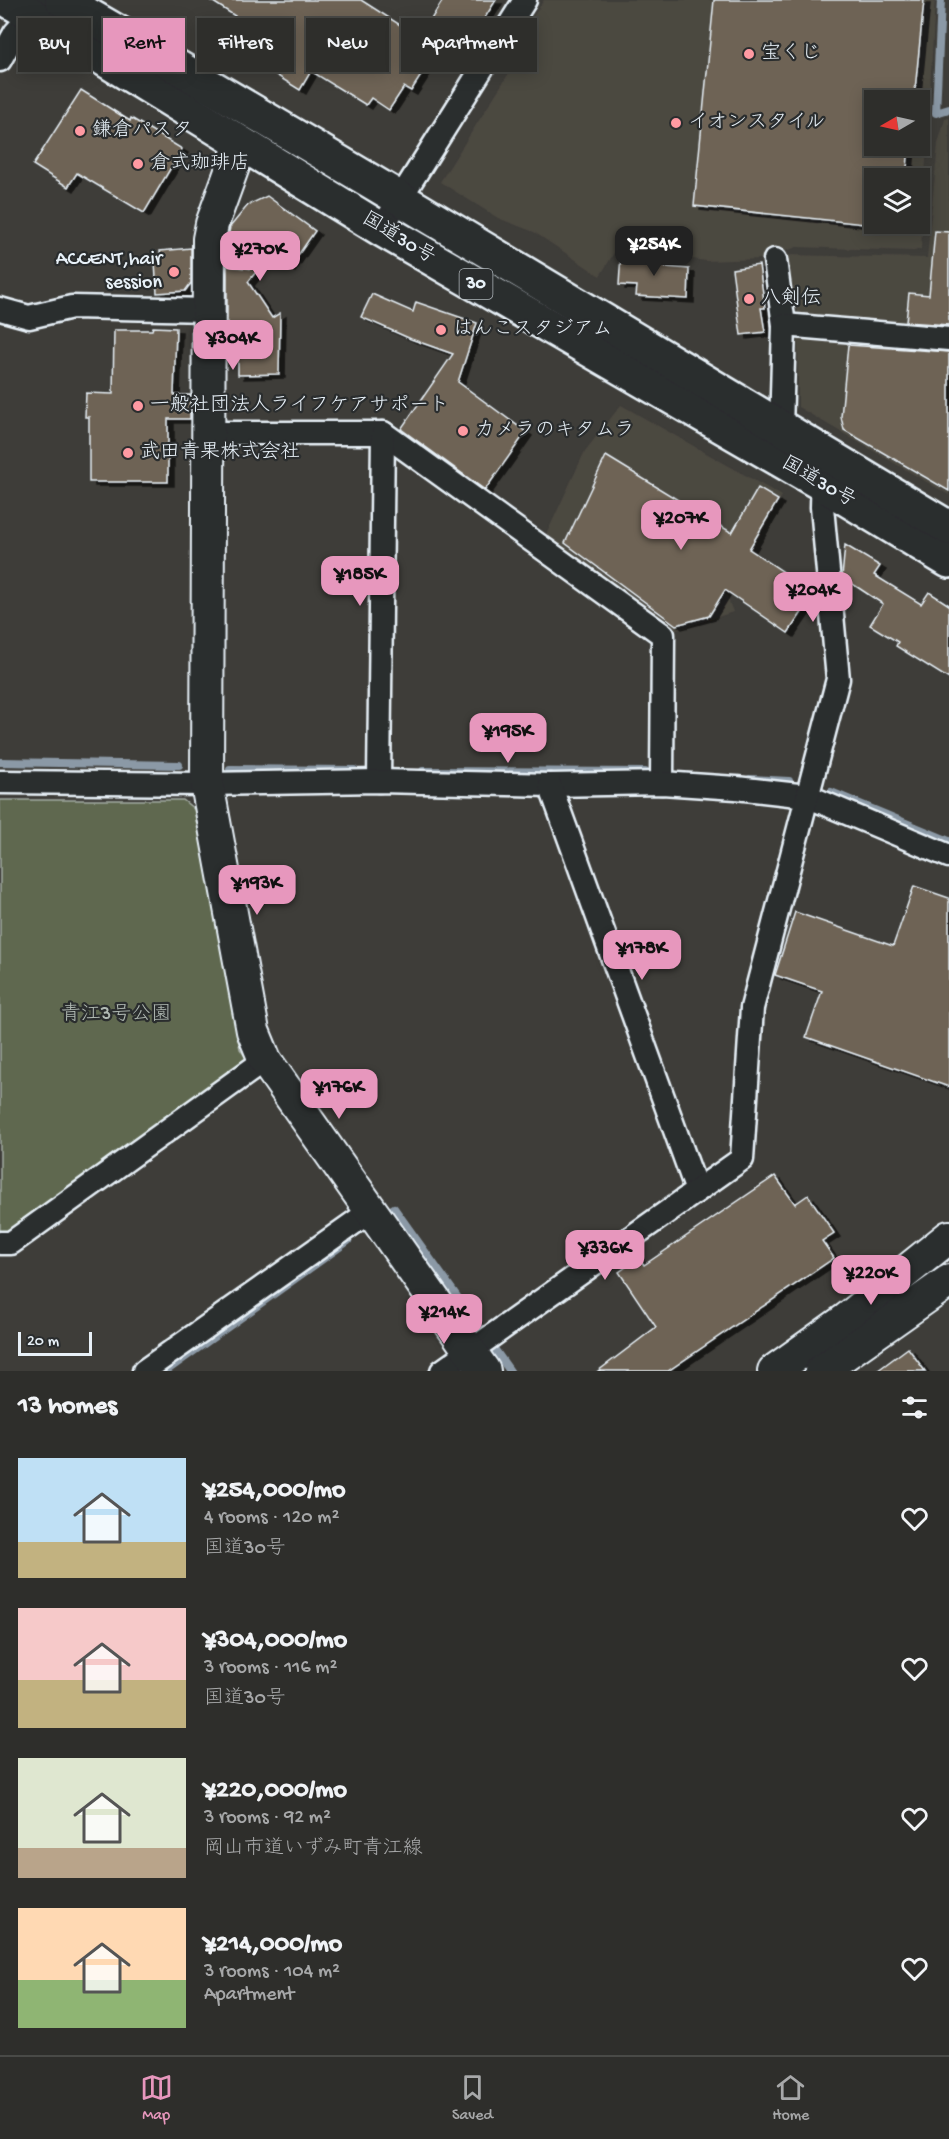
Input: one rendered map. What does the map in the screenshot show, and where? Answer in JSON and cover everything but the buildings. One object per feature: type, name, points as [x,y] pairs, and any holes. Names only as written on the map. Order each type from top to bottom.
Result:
[{"type":"highway","name":"国道30号","points":[[62,0],[400,198],[776,443]]},
{"type":"highway","name":"国道30号","points":[[28,5],[241,144],[381,229],[824,469],[949,528]]},
{"type":"highway","name":"国道30号","points":[[824,469],[949,561]]},
{"type":"street","points":[[381,229],[525,0]]},
{"type":"street","points":[[0,60],[28,5]]},
{"type":"street","points":[[241,144],[208,239],[207,784],[253,1031],[266,1060],[376,1216],[482,1350]]},
{"type":"street","points":[[775,260],[784,325],[776,443]]},
{"type":"street","points":[[0,309],[29,317],[72,307],[208,310]]},
{"type":"street","points":[[784,325],[949,339]]},
{"type":"street","points":[[208,433],[383,433],[663,635],[662,783]]},
{"type":"street","points":[[379,781],[383,433]]},
{"type":"street","points":[[442,1371],[482,1350],[742,1160],[752,1008],[838,679],[824,469]]},
{"type":"street","points":[[0,782],[207,784],[379,781],[550,785],[662,783],[735,788],[807,796],[949,856]]},
{"type":"street","points":[[550,785],[697,1191]]},
{"type":"street","points":[[0,1243],[11,1243],[266,1060]]},
{"type":"street","points":[[144,1371],[376,1216]]},
{"type":"street","points":[[774,1371],[847,1320],[949,1237]]},
{"type":"street","points":[[821,1371],[947,1286],[924,1257]]},
{"type":"shaded area","name":"イオンスタイル","points":[[544,0],[935,0],[930,90],[864,90],[864,156],[926,156],[926,168],[864,168],[864,234],[922,234],[921,249],[914,251],[797,247],[761,259],[706,261],[617,248],[600,276],[534,232],[498,218],[440,182],[510,72],[537,72],[537,18],[532,18]]},
{"type":"shaded area","points":[[949,118],[949,495],[798,407],[798,313],[786,255],[927,258],[938,144],[945,119]]},
{"type":"shaded area","points":[[621,405],[782,496],[726,594],[733,612],[674,631],[546,535],[585,451]]},
{"type":"green space","name":"青江3号公園","points":[[0,800],[183,800],[195,810],[240,1049],[247,1059],[9,1235],[0,1235]]},
{"type":"waterway","points":[[941,0],[936,113],[949,109]]},
{"type":"waterway","points":[[0,762],[179,765]]},
{"type":"waterway","points":[[230,769],[354,770]]},
{"type":"waterway","points":[[423,771],[645,772]]},
{"type":"waterway","points":[[750,779],[789,781]]},
{"type":"waterway","points":[[831,792],[949,841]]},
{"type":"waterway","points":[[384,1215],[394,1208],[510,1371]]},
{"type":"waterway","points":[[166,1371],[348,1241]]},
{"type":"place","name":"宝くじ","points":[[749,54]]},
{"type":"place","name":"イオンスタイル","points":[[676,123]]},
{"type":"place","name":"鎌倉パスタ","points":[[80,131]]},
{"type":"place","name":"倉式珈琲店","points":[[138,164]]},
{"type":"place","name":"ACCENT,hair session","points":[[174,272]]},
{"type":"place","name":"八剣伝","points":[[749,299]]},
{"type":"place","name":"はんこスタジアム","points":[[441,330]]},
{"type":"place","name":"一般社団法人ライフケアサポート","points":[[138,406]]},
{"type":"place","name":"カメラのキタムラ","points":[[463,431]]},
{"type":"place","name":"武田青果株式会社","points":[[128,453]]}]
